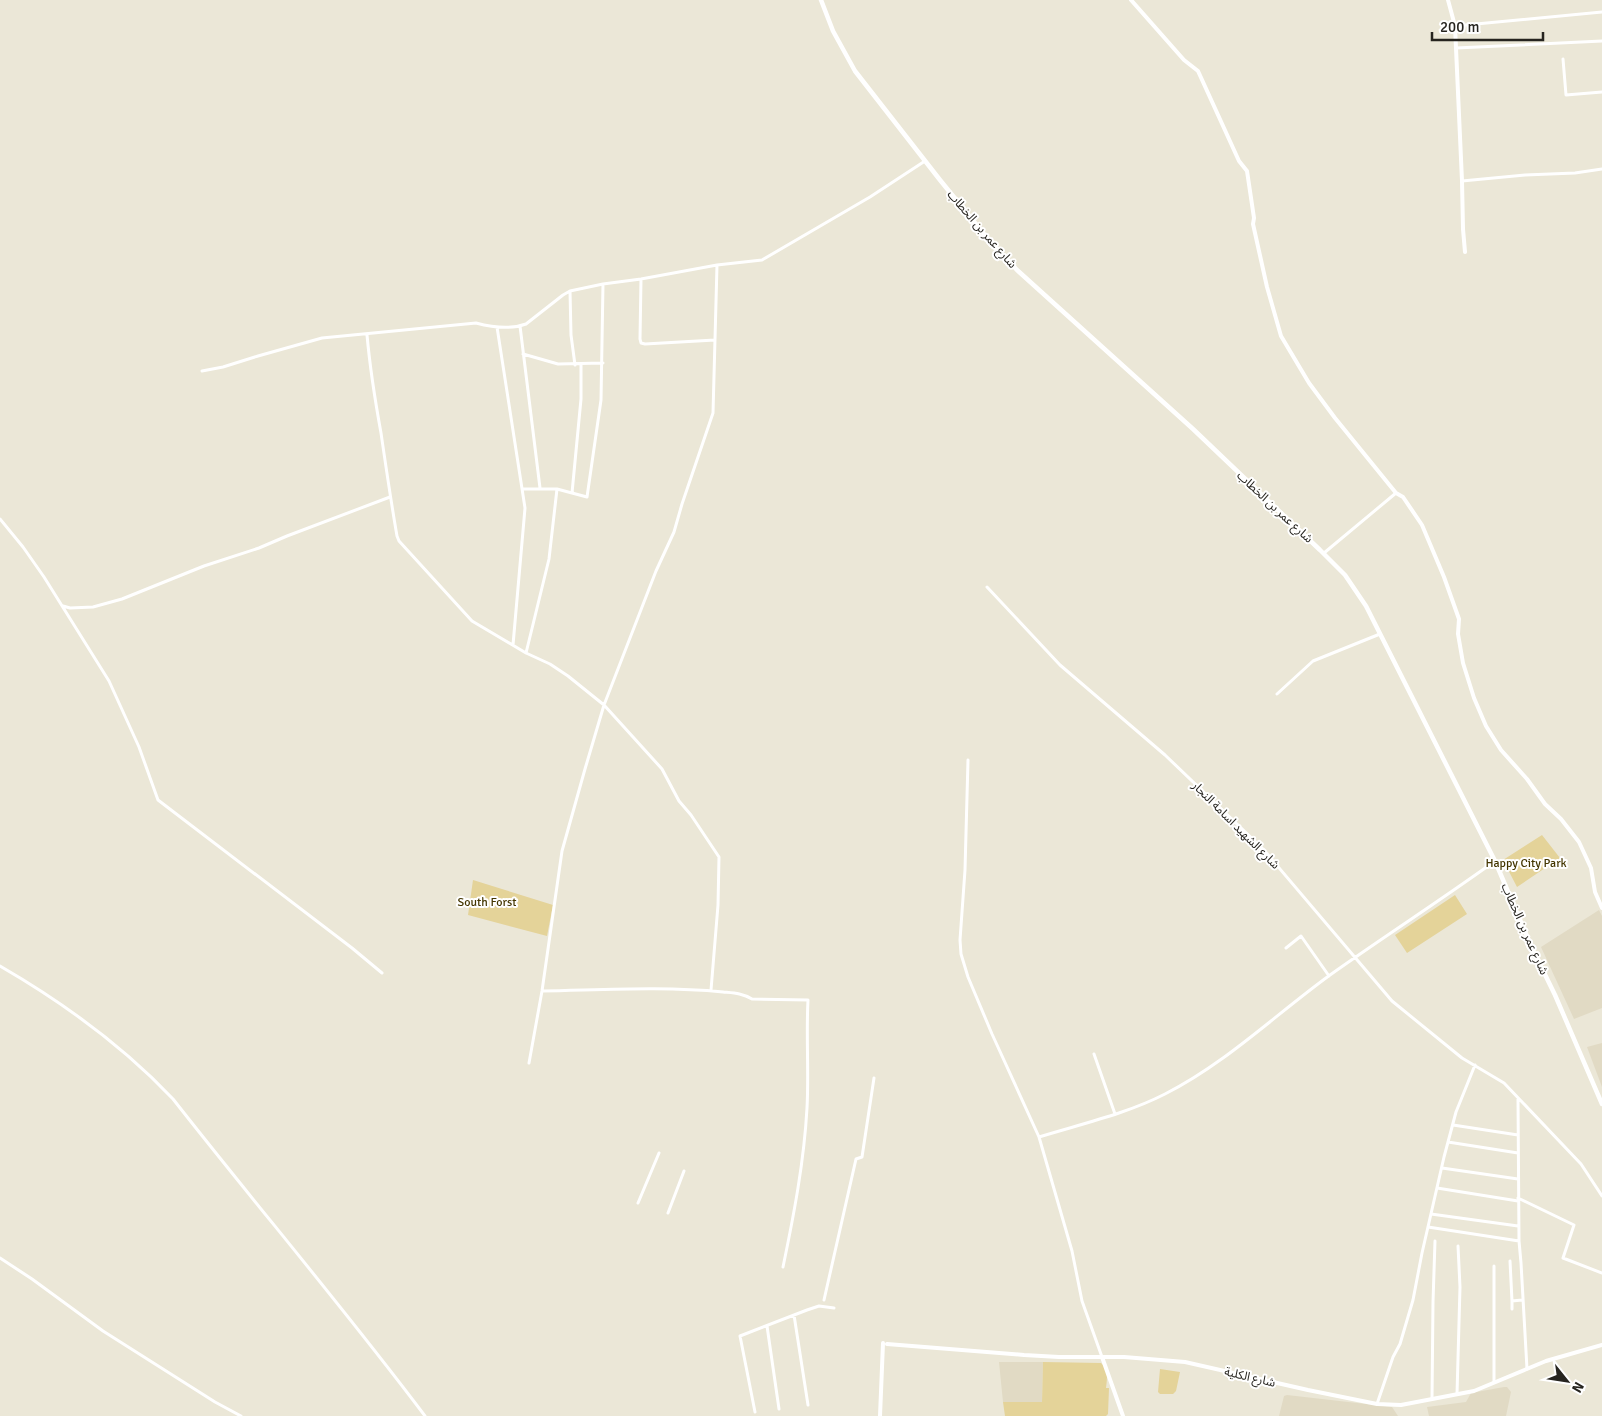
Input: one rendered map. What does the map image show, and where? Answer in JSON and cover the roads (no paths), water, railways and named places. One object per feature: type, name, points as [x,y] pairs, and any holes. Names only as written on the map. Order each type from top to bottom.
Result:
[{"type":"main road","name":"شارع عمر بن الخطاب","points":[[821,0],[833,31],[855,71],[988,239],[1017,270],[1193,429],[1324,553],[1353,585],[1381,634],[1495,861],[1602,1104]]},
{"type":"street","points":[[1131,0],[1184,60],[1198,71],[1239,161],[1247,171],[1254,218],[1253,224],[1268,293],[1281,336],[1309,383],[1334,418],[1396,493],[1403,497],[1422,525],[1444,577],[1458,619],[1458,634],[1463,663],[1474,698],[1486,726],[1500,750],[1527,779],[1545,804],[1561,819],[1579,842],[1591,868],[1595,892],[1602,908]]},
{"type":"street","points":[[1448,0],[1455,26],[1465,252]]},
{"type":"street","points":[[1455,26],[1602,12]]},
{"type":"street","points":[[1456,48],[1602,41]]},
{"type":"street","points":[[1563,59],[1566,94],[1602,92]]},
{"type":"street","points":[[202,371],[223,368],[322,338],[476,323],[497,327],[520,326],[526,324],[562,295],[570,292],[604,284],[717,265],[762,260],[870,197],[925,161]]},
{"type":"street","points":[[1462,181],[1525,175],[1575,173],[1602,169]]},
{"type":"street","points":[[529,1063],[542,991],[562,851],[604,705],[656,571],[674,532],[713,413],[717,265]]},
{"type":"street","points":[[641,279],[641,343],[715,340]]},
{"type":"street","points":[[523,489],[557,490],[587,497],[600,408],[603,363],[604,284]]},
{"type":"street","points":[[570,292],[571,335],[575,365]]},
{"type":"street","points":[[520,326],[540,488]]},
{"type":"street","points":[[497,327],[525,508],[512,645]]},
{"type":"street","points":[[367,335],[373,392],[399,541],[472,621],[526,653],[557,667],[604,705],[662,769],[678,801],[681,802],[691,815],[719,856],[718,905],[711,990]]},
{"type":"street","points":[[523,354],[558,364],[603,363]]},
{"type":"street","points":[[572,493],[581,400],[582,364]]},
{"type":"street","points":[[526,653],[549,558],[557,490]]},
{"type":"street","points":[[1324,553],[1396,493]]},
{"type":"street","points":[[62,606],[70,608],[92,607],[122,599],[204,566],[259,548],[390,497]]},
{"type":"street","points":[[0,519],[23,547],[109,680],[139,748],[158,800],[382,973]]},
{"type":"street","name":"شارع الشهيد اسامة النجار","points":[[987,587],[1060,665],[1166,755],[1263,848],[1392,1001],[1462,1058],[1504,1083],[1581,1164],[1602,1196]]},
{"type":"street","points":[[1278,694],[1314,661],[1381,634]]},
{"type":"street","points":[[968,760],[965,870],[960,940],[961,954],[968,977],[992,1034],[1039,1137],[1072,1252],[1082,1301],[1123,1416]]},
{"type":"street","points":[[1039,1137],[1115,1114],[1157,1098],[1200,1075],[1247,1041],[1329,976],[1495,861]]},
{"type":"street","points":[[1286,948],[1301,936],[1329,976]]},
{"type":"street","points":[[0,966],[54,998],[85,1020],[140,1065],[160,1085],[355,1324],[425,1416]]},
{"type":"street","points":[[542,991],[633,988],[711,990],[744,994],[752,999],[808,1000],[807,1108],[804,1153],[783,1267]]},
{"type":"street","points":[[1094,1054],[1115,1114]]},
{"type":"street","points":[[1377,1404],[1393,1358],[1400,1344],[1413,1300],[1448,1142],[1474,1065]]},
{"type":"street","points":[[824,1300],[856,1159],[862,1157],[874,1078]]},
{"type":"street","points":[[1518,1098],[1518,1241],[1527,1369]]},
{"type":"street","points":[[1453,1125],[1518,1135]]},
{"type":"street","points":[[1448,1142],[1518,1154]]},
{"type":"street","points":[[638,1203],[659,1153]]},
{"type":"street","points":[[1442,1168],[1518,1178]]},
{"type":"street","points":[[668,1213],[684,1171]]},
{"type":"street","points":[[1437,1188],[1518,1200],[1574,1225],[1563,1258],[1602,1273]]},
{"type":"street","points":[[1431,1214],[1518,1226]]},
{"type":"street","points":[[1428,1227],[1518,1241]]},
{"type":"street","points":[[1432,1398],[1435,1242]]},
{"type":"street","points":[[1457,1394],[1460,1287],[1458,1246]]},
{"type":"street","points":[[0,1258],[40,1284],[103,1331],[215,1402],[241,1416]]},
{"type":"street","points":[[1510,1261],[1512,1309]]},
{"type":"street","points":[[1494,1266],[1494,1382]]},
{"type":"street","points":[[1512,1301],[1522,1300]]},
{"type":"street","points":[[754,1412],[740,1336],[819,1306],[834,1308]]},
{"type":"street","points":[[794,1315],[808,1405]]},
{"type":"street","points":[[767,1326],[779,1409]]},
{"type":"street","name":"شارع الكلية","points":[[880,1416],[885,1344],[1024,1355],[1148,1358],[1185,1362],[1377,1404],[1401,1404],[1474,1390],[1546,1361],[1602,1345]]},
{"type":"park label","name":"Happy City Park","points":[[1526,863]]},
{"type":"park label","name":"South Forst","points":[[487,902]]}]
